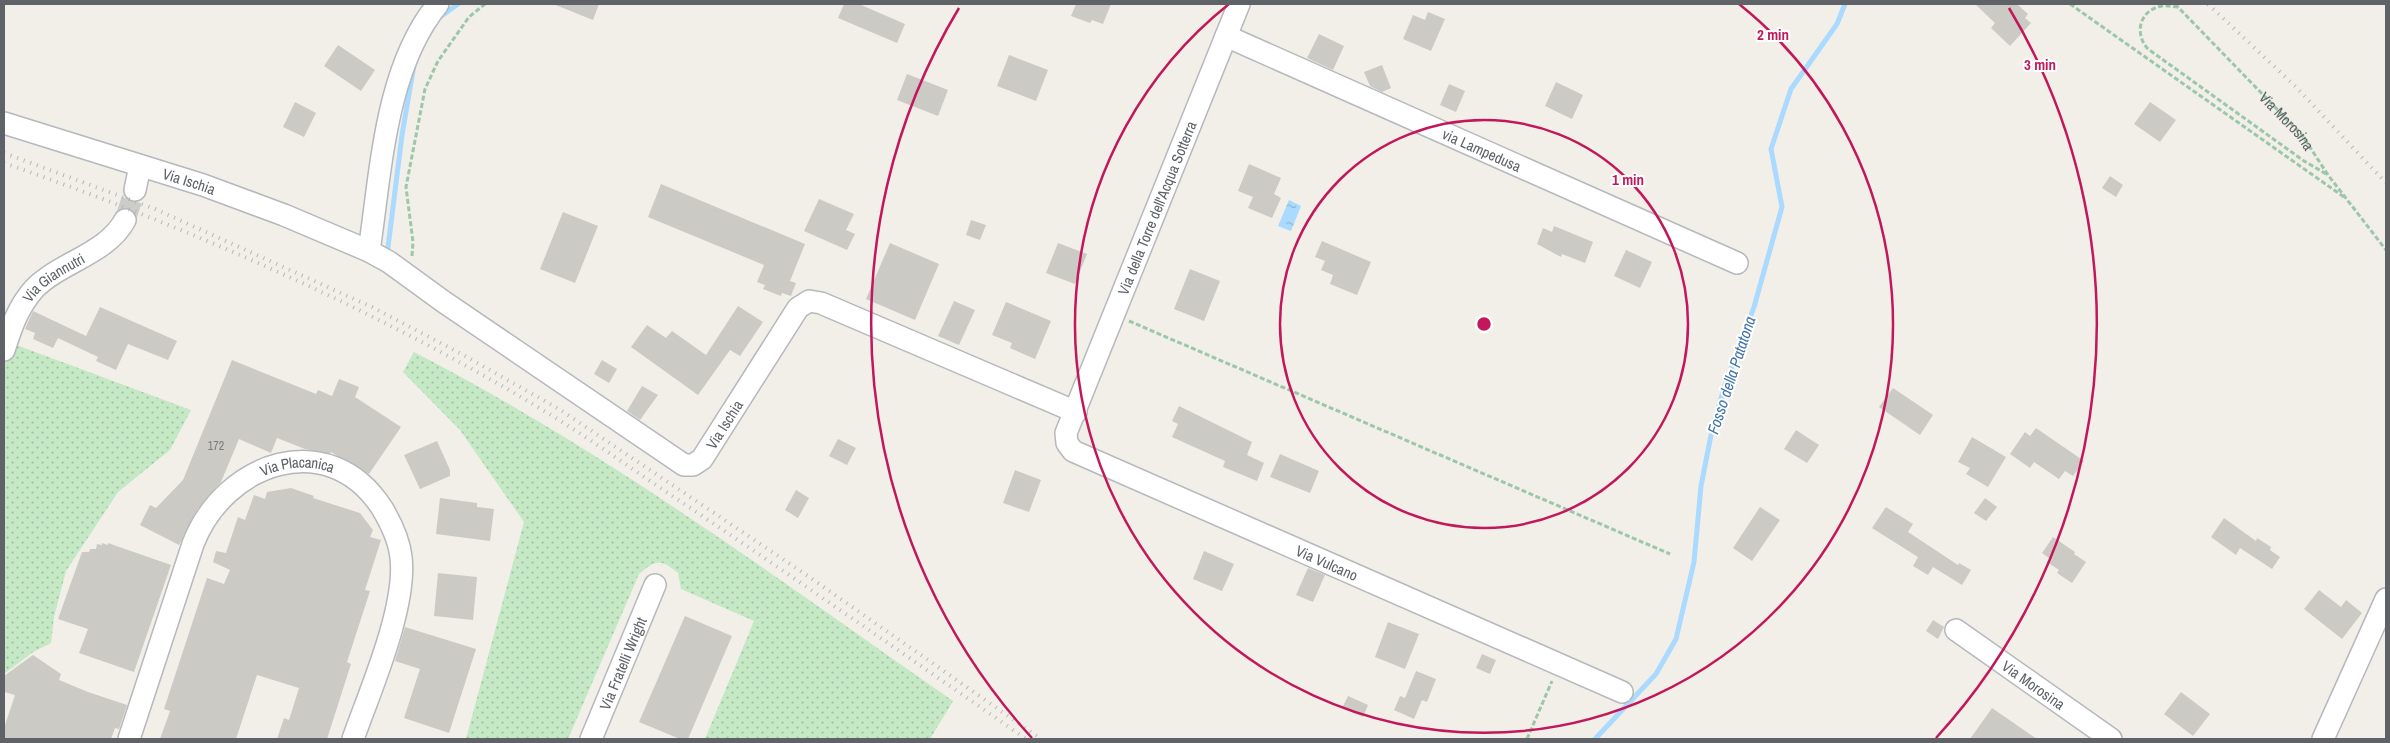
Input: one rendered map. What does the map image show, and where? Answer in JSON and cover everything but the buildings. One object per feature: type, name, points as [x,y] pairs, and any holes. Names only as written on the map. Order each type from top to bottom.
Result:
[{"type":"street","points":[[381,258],[384,150],[401,77],[412,46],[438,4]]},
{"type":"street","name":"Via della Torre dell'Acqua Sotterra","points":[[1076,412],[1239,4]]},
{"type":"street","name":"via Lampedusa","points":[[1226,36],[1737,264]]},
{"type":"street","name":"Via Ischia","points":[[4,123],[261,206],[381,258],[687,466],[695,464],[702,458],[798,308],[809,301],[821,303],[1076,412]]},
{"type":"street","points":[[135,190],[140,166]]},
{"type":"street","name":"Via Giannutri","points":[[4,350],[18,312],[34,290],[48,277],[110,238],[119,230],[125,220]]},
{"type":"street","name":"Via Vulcano","points":[[1076,412],[1066,436],[1067,443],[1073,451],[1622,692]]},
{"type":"street","name":"Via Placanica","points":[[129,739],[192,544],[206,516],[221,497],[240,482],[265,470],[301,460],[322,462],[339,468],[364,486],[385,514],[400,547],[402,568],[397,605],[353,739]]},
{"type":"street","name":"Via Fratelli Wright","points":[[591,739],[655,586]]},
{"type":"street","points":[[2324,739],[2386,600]]},
{"type":"street","name":"Via Morosina","points":[[1956,630],[2111,739]]},
{"type":"path","points":[[408,276],[413,242],[406,187],[425,89],[438,61],[469,17],[485,4]]},
{"type":"path","points":[[2070,4],[2344,196]]},
{"type":"path","name":"Via Morosina","points":[[2175,4],[2294,127],[2314,151],[2328,175],[2386,250]]},
{"type":"path","points":[[2178,7],[2162,6],[2146,15],[2139,31],[2141,42],[2148,49],[2304,161],[2328,175]]},
{"type":"path","points":[[1114,315],[1670,554]]},
{"type":"path","points":[[1527,739],[1559,664]]},
{"type":"green space","points":[[11,343],[191,410],[170,450],[118,492],[66,571],[54,617],[51,643],[33,652],[4,674],[4,365]]},
{"type":"green space","points":[[414,352],[485,390],[622,473],[756,563],[953,701],[930,739],[705,739],[754,621],[681,589],[678,573],[667,565],[655,563],[639,574],[568,739],[466,739],[524,522],[460,430],[403,372]]},
{"type":"water","points":[[1289,200],[1301,206],[1291,231],[1278,226]]},
{"type":"waterway","points":[[440,17],[458,4]]},
{"type":"waterway","name":"Fosso della Patatona","points":[[1595,739],[1656,674],[1676,639],[1694,562],[1701,486],[1712,430],[1725,385],[1754,307],[1782,207],[1771,149],[1791,89],[1837,24],[1845,4]]},
{"type":"waterway","points":[[387,255],[402,135],[414,65]]},
{"type":"tunnel","points":[[125,220],[135,190]]},
{"type":"railway","points":[[2208,4],[2297,88],[2386,183]]},
{"type":"railway","points":[[4,153],[155,209],[372,307],[465,356],[559,409],[805,574],[1041,739]]},
{"type":"railway","points":[[4,163],[145,215],[215,244],[353,307],[487,377],[603,449],[816,593],[1026,739]]}]
